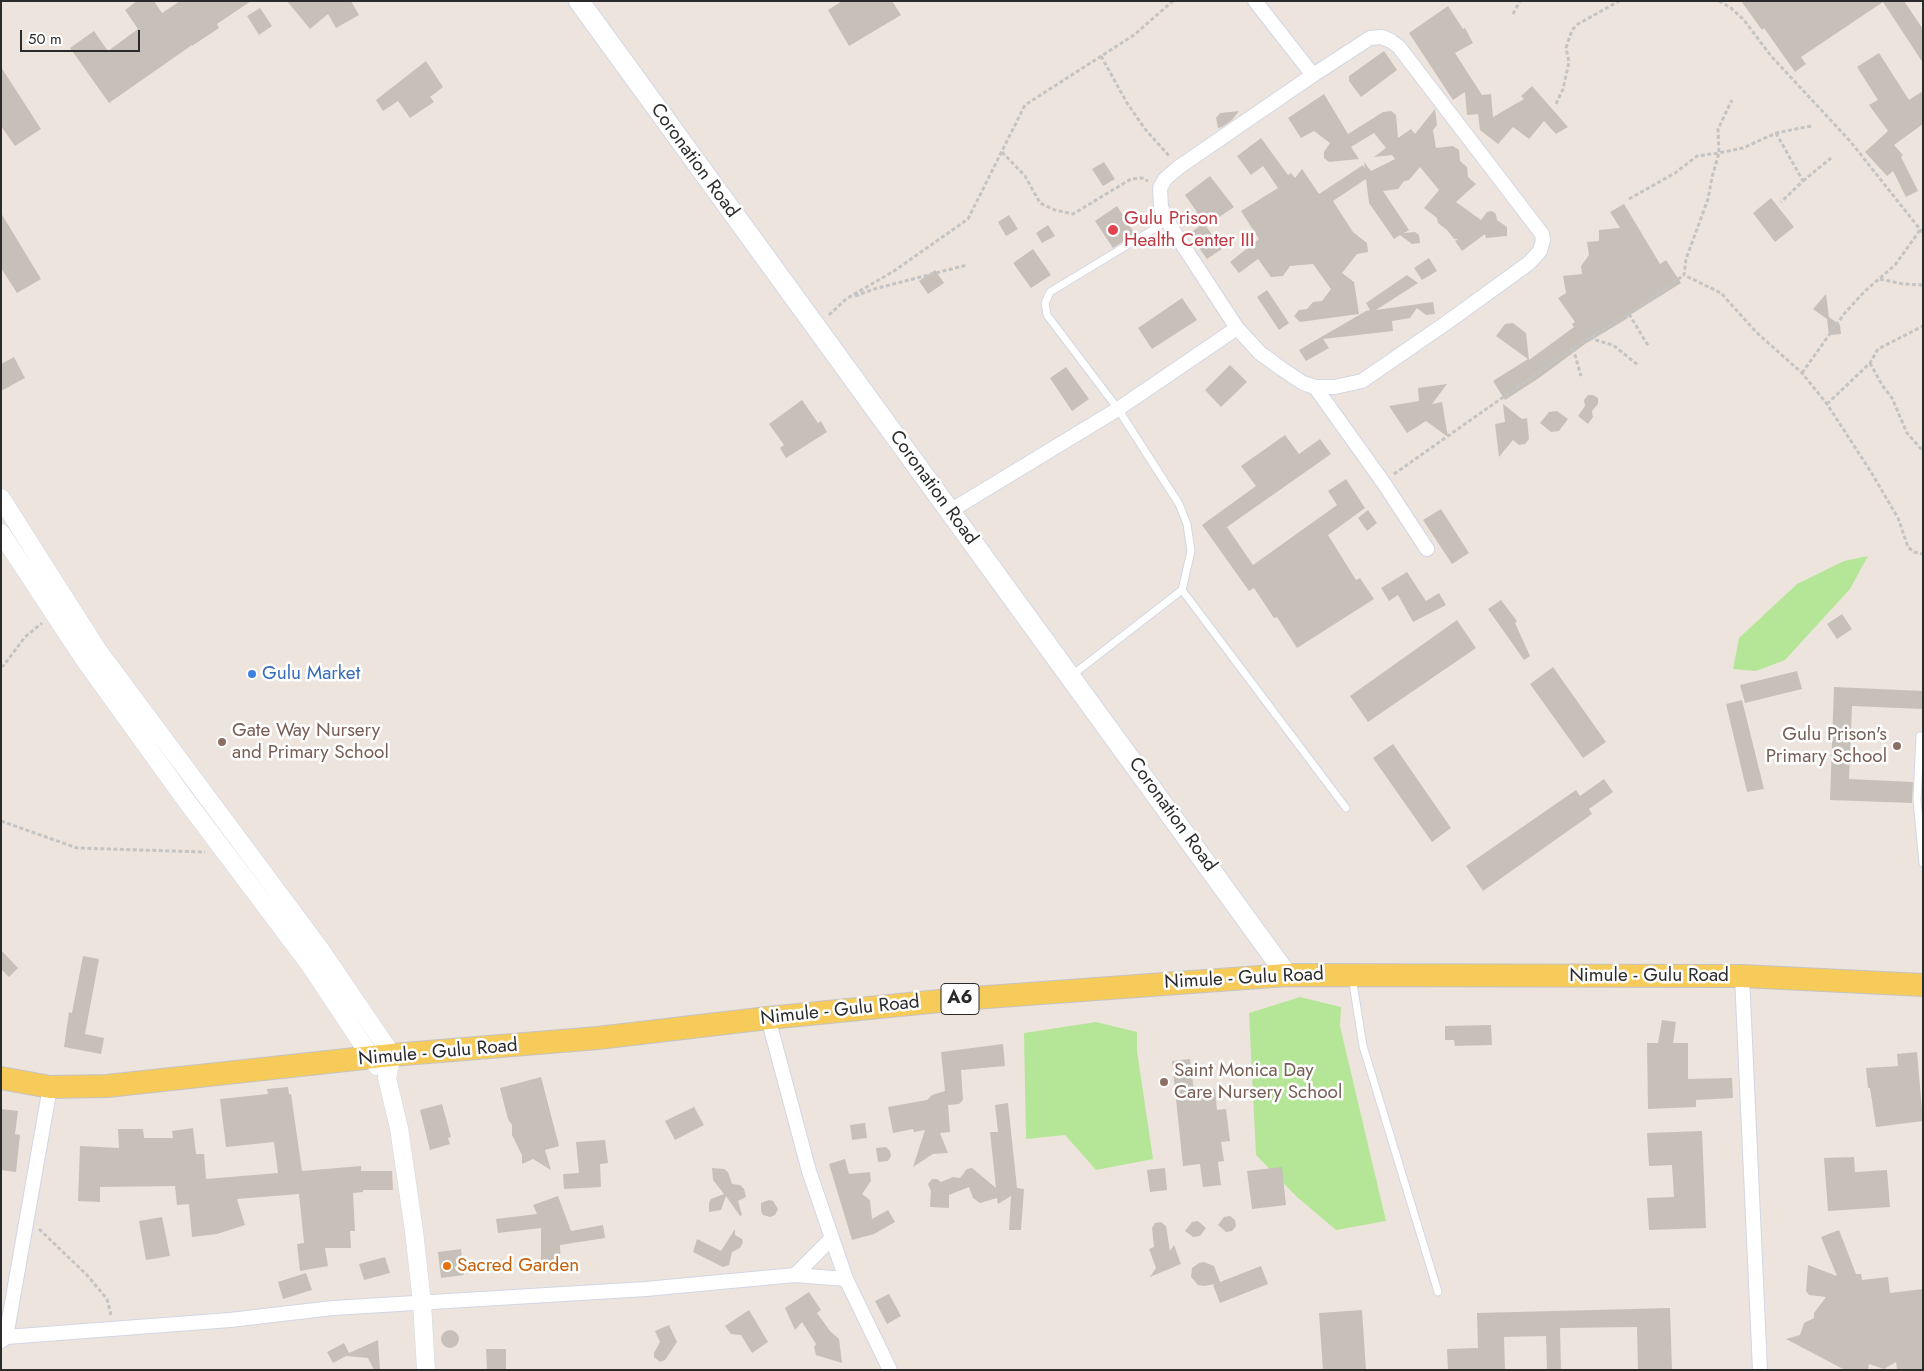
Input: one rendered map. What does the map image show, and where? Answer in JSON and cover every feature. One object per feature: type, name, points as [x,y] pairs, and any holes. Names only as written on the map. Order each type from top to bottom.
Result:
[{"type":"main road","name":"Coronation Road","points":[[579,1],[1287,975]]},
{"type":"main road","name":"Nimule - Gulu Road","points":[[1,1078],[50,1087],[107,1086],[382,1057],[598,1038],[768,1018],[960,999],[1287,975],[1742,976],[1923,985]]},
{"type":"street","points":[[1255,1],[1313,75]]},
{"type":"street","points":[[1382,37],[1399,47],[1542,234],[1543,240],[1540,251],[1529,263],[1362,381],[1335,388],[1315,387],[1303,383],[1282,370],[1260,353],[1237,328],[1166,222],[1161,207],[1160,188],[1165,179],[1179,167],[1370,38],[1382,37]]},
{"type":"street","points":[[950,511],[1118,409],[1237,328]]},
{"type":"street","points":[[1315,387],[1383,482],[1427,549]]},
{"type":"street","points":[[1,498],[97,649],[320,949],[382,1057],[398,1128],[414,1231],[422,1303],[426,1370]]},
{"type":"street","points":[[1,533],[84,659],[225,852],[382,1057]]},
{"type":"street","points":[[1742,976],[1760,1370]]},
{"type":"street","points":[[768,1018],[809,1171],[846,1279],[890,1370]]},
{"type":"street","points":[[50,1087],[28,1217],[4,1339],[230,1320],[333,1308],[646,1289],[795,1275],[846,1279]]},
{"type":"street","points":[[795,1275],[832,1238]]},
{"type":"lane","points":[[1071,676],[1182,590],[1191,551],[1187,524],[1180,504],[1118,409],[1047,315],[1045,303],[1050,292],[1166,222]]},
{"type":"lane","points":[[1182,590],[1346,808]]},
{"type":"lane","points":[[1920,736],[1917,800],[1923,863]]},
{"type":"lane","points":[[1351,974],[1363,1046],[1438,1292]]},
{"type":"path","points":[[816,327],[846,299],[894,271],[968,219],[1025,105],[1134,36],[1173,1]]},
{"type":"path","points":[[1513,14],[1520,1]]},
{"type":"path","points":[[1556,104],[1563,89],[1568,62],[1566,48],[1572,30],[1578,24],[1619,1]]},
{"type":"path","points":[[1719,1],[1731,8],[1744,20],[1771,56],[1850,141],[1922,231],[1895,265],[1844,314],[1802,373]]},
{"type":"path","points":[[1101,56],[1127,103],[1145,129],[1179,167]]},
{"type":"path","points":[[1383,482],[1574,348],[1629,314],[1684,274],[1686,259],[1708,199],[1719,153],[1718,129],[1732,100]]},
{"type":"path","points":[[1629,199],[1675,173],[1697,156],[1744,148],[1776,132],[1811,126]]},
{"type":"path","points":[[1776,132],[1803,181]]},
{"type":"path","points":[[1002,152],[1025,176],[1040,203],[1064,212],[1073,214],[1131,179],[1142,178],[1160,188]]},
{"type":"path","points":[[1781,202],[1831,158]]},
{"type":"path","points":[[846,299],[874,289],[967,265]]},
{"type":"path","points":[[1684,274],[1721,293],[1756,332],[1802,373],[1827,404],[1871,472],[1898,518],[1908,547],[1914,552],[1923,554]]},
{"type":"path","points":[[1879,279],[1903,284],[1923,285]]},
{"type":"path","points":[[1629,314],[1649,347]]},
{"type":"path","points":[[1827,404],[1870,364],[1878,349],[1923,326]]},
{"type":"path","points":[[1589,338],[1613,345],[1638,365]]},
{"type":"path","points":[[1574,348],[1581,376]]},
{"type":"path","points":[[1870,364],[1892,398],[1907,433],[1923,451]]},
{"type":"path","points":[[1,667],[25,637],[54,613]]},
{"type":"path","points":[[1,821],[77,848],[225,852]]},
{"type":"path","points":[[28,1217],[46,1237],[87,1275],[107,1299],[115,1330]]},
{"type":"green space","points":[[1868,556],[1850,589],[1785,660],[1756,671],[1733,669],[1739,638],[1797,584],[1844,561]]},
{"type":"green space","points":[[1300,997],[1341,1007],[1340,1026],[1386,1221],[1336,1230],[1297,1197],[1256,1155],[1249,1013]]},
{"type":"green space","points":[[1096,1022],[1137,1032],[1137,1051],[1153,1159],[1096,1170],[1065,1135],[1026,1139],[1024,1033]]},
{"type":"building","points":[[137,1],[154,1],[162,13],[180,1],[251,1],[217,24],[219,28],[109,103],[70,48],[94,31],[108,51],[138,29],[125,10]]},
{"type":"building","points":[[287,1],[351,1],[359,15],[336,28],[328,14],[310,29]]},
{"type":"building","points":[[842,1],[892,1],[901,15],[849,46],[828,10]]},
{"type":"building","points":[[1741,1],[1904,1],[1923,29],[1923,63],[1883,2],[1801,57],[1806,64],[1795,72],[1764,28],[1762,30]]},
{"type":"building","points":[[1448,6],[1463,29],[1465,28],[1473,43],[1455,53],[1482,95],[1491,94],[1493,117],[1524,99],[1521,96],[1532,86],[1568,127],[1556,134],[1544,121],[1529,139],[1513,127],[1498,144],[1480,130],[1478,114],[1467,115],[1465,92],[1453,100],[1409,33]]},
{"type":"building","points":[[260,8],[272,26],[259,35],[247,16]]},
{"type":"building","points":[[1384,51],[1397,70],[1361,97],[1349,81],[1349,76]]},
{"type":"building","points":[[1879,53],[1909,100],[1923,91],[1923,124],[1894,145],[1903,155],[1901,157],[1918,191],[1906,197],[1893,171],[1887,176],[1865,152],[1888,131],[1869,105],[1878,100],[1857,67]]},
{"type":"building","points":[[426,61],[443,87],[430,97],[434,102],[410,118],[398,101],[383,111],[376,100]]},
{"type":"building","points":[[1,67],[41,129],[15,146],[1,126]]},
{"type":"building","points":[[1324,94],[1348,134],[1383,112],[1391,111],[1396,115],[1398,138],[1411,129],[1415,134],[1435,109],[1437,125],[1433,130],[1436,148],[1453,146],[1459,150],[1460,161],[1467,167],[1468,177],[1476,184],[1456,202],[1481,220],[1487,212],[1492,211],[1496,214],[1497,220],[1507,227],[1507,236],[1486,238],[1485,234],[1462,251],[1455,241],[1458,239],[1454,239],[1438,223],[1437,218],[1424,208],[1439,190],[1420,167],[1398,189],[1383,191],[1409,230],[1404,233],[1415,232],[1419,235],[1420,243],[1412,244],[1400,235],[1394,239],[1369,203],[1366,179],[1333,201],[1353,232],[1367,243],[1368,252],[1357,254],[1342,273],[1354,282],[1359,314],[1300,322],[1294,316],[1299,310],[1307,309],[1313,302],[1322,301],[1331,289],[1313,264],[1290,266],[1283,276],[1271,277],[1258,259],[1239,273],[1230,262],[1259,239],[1241,211],[1278,188],[1263,166],[1251,175],[1237,156],[1261,138],[1288,175],[1291,173],[1295,178],[1302,169],[1319,194],[1363,165],[1365,169],[1364,162],[1371,171],[1395,159],[1392,155],[1374,157],[1386,148],[1374,133],[1351,147],[1359,159],[1329,162],[1324,158],[1324,152],[1330,143],[1314,131],[1301,138],[1288,118]]},
{"type":"building","points":[[1239,111],[1232,120],[1218,128],[1216,118],[1220,113]]},
{"type":"building","points":[[1104,162],[1115,179],[1103,186],[1092,169]]},
{"type":"building","points":[[1210,176],[1234,207],[1206,226],[1222,249],[1207,259],[1189,234],[1201,225],[1194,214],[1197,212],[1185,195]]},
{"type":"building","points":[[1771,198],[1794,227],[1775,242],[1753,213]]},
{"type":"building","points":[[1624,204],[1660,264],[1666,260],[1681,283],[1585,344],[1505,400],[1493,381],[1528,359],[1496,336],[1505,324],[1513,323],[1526,333],[1529,360],[1574,327],[1572,324],[1575,322],[1558,298],[1566,293],[1563,276],[1582,274],[1581,266],[1589,255],[1587,242],[1599,241],[1599,230],[1620,228],[1610,212]]},
{"type":"building","points":[[1117,206],[1135,234],[1113,248],[1095,221]]},
{"type":"building","points":[[1,213],[41,279],[17,293],[1,268]]},
{"type":"building","points":[[1009,215],[1018,229],[1006,236],[998,222]]},
{"type":"building","points":[[1048,225],[1055,236],[1042,243],[1036,233]]},
{"type":"building","points":[[1033,249],[1051,275],[1031,288],[1013,263]]},
{"type":"building","points":[[1429,258],[1437,271],[1422,280],[1414,268]]},
{"type":"building","points":[[935,270],[944,283],[928,294],[919,281]]},
{"type":"building","points":[[1407,275],[1418,283],[1376,310],[1433,302],[1435,314],[1426,315],[1417,308],[1410,318],[1392,321],[1393,331],[1323,339],[1329,348],[1306,361],[1299,350],[1370,310],[1366,303]]},
{"type":"building","points":[[1267,290],[1289,323],[1279,330],[1257,297]]},
{"type":"building","points":[[1826,294],[1829,317],[1840,325],[1841,334],[1829,335],[1827,319],[1813,309]]},
{"type":"building","points":[[1182,298],[1197,320],[1152,349],[1138,328]]},
{"type":"building","points":[[14,357],[25,378],[1,391],[1,364]]},
{"type":"building","points":[[1230,365],[1247,382],[1221,407],[1205,390]]},
{"type":"building","points":[[1066,367],[1089,399],[1072,411],[1050,378]]},
{"type":"building","points":[[1447,384],[1432,404],[1442,402],[1448,437],[1426,421],[1407,433],[1389,406],[1419,401],[1418,388]]},
{"type":"building","points":[[1588,395],[1598,398],[1598,404],[1592,411],[1593,417],[1588,424],[1578,416],[1585,406],[1584,400]]},
{"type":"building","points":[[802,400],[818,423],[821,421],[827,432],[786,458],[780,448],[784,445],[769,424]]},
{"type":"building","points":[[1503,404],[1522,419],[1527,418],[1529,439],[1525,444],[1519,445],[1513,440],[1499,457],[1495,424],[1505,422]]},
{"type":"building","points":[[1557,411],[1568,419],[1559,431],[1551,432],[1540,423],[1549,412]]},
{"type":"building","points":[[1285,435],[1299,454],[1320,439],[1331,454],[1227,527],[1253,565],[1337,505],[1328,491],[1346,479],[1365,508],[1328,535],[1356,580],[1360,578],[1374,599],[1297,648],[1277,617],[1274,618],[1254,588],[1249,591],[1202,525],[1256,486],[1241,466]]},
{"type":"building","points":[[1441,509],[1469,553],[1452,564],[1423,520]]},
{"type":"building","points":[[1368,510],[1377,523],[1367,531],[1358,518]]},
{"type":"building","points":[[1407,572],[1426,601],[1439,593],[1446,605],[1413,622],[1398,595],[1389,601],[1381,588]]},
{"type":"building","points":[[1501,600],[1517,621],[1515,623],[1530,656],[1524,660],[1488,609]]},
{"type":"building","points":[[1842,614],[1852,629],[1837,639],[1827,624]]},
{"type":"building","points":[[1457,620],[1476,648],[1368,722],[1350,696]]},
{"type":"building","points":[[1553,667],[1606,742],[1583,758],[1530,684]]},
{"type":"building","points":[[1797,671],[1802,689],[1745,703],[1740,685]]},
{"type":"building","points":[[1834,687],[1923,691],[1923,709],[1852,706],[1849,779],[1913,782],[1912,803],[1830,800]]},
{"type":"building","points":[[1742,700],[1764,789],[1747,792],[1726,704]]},
{"type":"building","points":[[1393,744],[1451,828],[1432,842],[1373,758]]},
{"type":"building","points":[[1604,779],[1613,792],[1589,809],[1592,814],[1483,891],[1466,866],[1576,790],[1580,796]]},
{"type":"building","points":[[1,950],[18,968],[9,977],[1,969]]},
{"type":"building","points":[[83,956],[99,959],[85,1034],[104,1038],[101,1054],[64,1047],[69,1012],[72,1013]]},
{"type":"building","points":[[1662,1020],[1676,1022],[1673,1043],[1688,1043],[1688,1079],[1732,1078],[1733,1098],[1696,1100],[1696,1107],[1648,1109],[1647,1043],[1658,1043]]},
{"type":"building","points":[[1491,1025],[1492,1045],[1455,1046],[1454,1040],[1445,1040],[1445,1026]]},
{"type":"building","points":[[1003,1044],[1005,1066],[961,1070],[963,1100],[959,1104],[948,1105],[950,1132],[940,1133],[948,1153],[933,1154],[913,1167],[925,1130],[914,1132],[913,1129],[893,1133],[888,1107],[927,1100],[932,1095],[945,1091],[941,1052]]},
{"type":"building","points":[[1917,1052],[1923,1121],[1876,1127],[1866,1068],[1898,1066],[1897,1054]]},
{"type":"building","points":[[1190,1059],[1194,1092],[1215,1089],[1217,1110],[1226,1109],[1230,1141],[1221,1142],[1224,1161],[1218,1162],[1221,1185],[1203,1187],[1200,1164],[1183,1166],[1172,1061]]},
{"type":"building","points":[[541,1077],[559,1146],[545,1150],[551,1170],[533,1159],[522,1164],[522,1155],[512,1135],[512,1125],[508,1119],[500,1088]]},
{"type":"building","points":[[288,1087],[289,1094],[291,1094],[302,1171],[361,1166],[361,1171],[392,1171],[393,1190],[363,1190],[363,1192],[353,1193],[355,1231],[350,1231],[351,1248],[325,1248],[328,1266],[300,1271],[297,1244],[304,1243],[299,1194],[237,1199],[245,1225],[217,1234],[192,1237],[189,1204],[177,1205],[175,1186],[100,1187],[100,1202],[78,1201],[80,1146],[119,1148],[118,1129],[143,1129],[144,1138],[173,1138],[172,1131],[193,1128],[196,1154],[204,1154],[206,1179],[278,1173],[274,1142],[226,1147],[220,1099],[268,1094],[267,1089]]},
{"type":"building","points":[[1008,1103],[1017,1188],[1024,1189],[1021,1230],[1009,1230],[1011,1196],[998,1204],[997,1198],[980,1203],[973,1198],[969,1187],[949,1195],[949,1208],[930,1207],[931,1191],[928,1184],[932,1179],[937,1179],[941,1182],[953,1177],[960,1178],[967,1169],[972,1168],[996,1188],[990,1132],[998,1132],[995,1105]]},
{"type":"building","points":[[442,1104],[451,1137],[448,1138],[450,1144],[430,1150],[420,1110]]},
{"type":"building","points":[[694,1107],[704,1125],[675,1140],[665,1121]]},
{"type":"building","points":[[1,1109],[18,1111],[15,1134],[20,1135],[16,1172],[1,1170]]},
{"type":"building","points":[[865,1123],[867,1138],[852,1140],[850,1125]]},
{"type":"building","points":[[1702,1131],[1706,1228],[1649,1230],[1647,1198],[1674,1197],[1672,1165],[1649,1166],[1647,1133]]},
{"type":"building","points":[[605,1140],[608,1163],[600,1164],[601,1187],[564,1189],[563,1174],[579,1173],[576,1142]]},
{"type":"building","points":[[886,1147],[890,1151],[891,1156],[888,1161],[878,1162],[876,1148]]},
{"type":"building","points":[[1854,1157],[1855,1172],[1887,1170],[1890,1207],[1828,1211],[1824,1158]]},
{"type":"building","points":[[845,1159],[849,1174],[870,1172],[871,1181],[862,1194],[870,1200],[872,1219],[888,1210],[895,1222],[874,1234],[852,1240],[829,1164]]},
{"type":"building","points":[[1282,1167],[1286,1205],[1252,1209],[1247,1171]]},
{"type":"building","points":[[712,1168],[724,1169],[728,1172],[732,1184],[740,1185],[744,1189],[746,1197],[738,1201],[742,1215],[740,1216],[726,1196],[721,1210],[709,1212],[711,1199],[724,1194],[713,1180]]},
{"type":"building","points":[[1165,1168],[1167,1190],[1150,1192],[1147,1170]]},
{"type":"building","points":[[558,1196],[571,1231],[603,1225],[605,1238],[560,1245],[561,1272],[541,1272],[541,1228],[498,1233],[496,1219],[537,1214],[533,1205]]},
{"type":"building","points":[[769,1200],[773,1201],[778,1209],[775,1215],[770,1217],[763,1215],[761,1211],[761,1203]]},
{"type":"building","points":[[1230,1216],[1235,1220],[1236,1226],[1232,1231],[1226,1232],[1218,1225],[1224,1217]]},
{"type":"building","points":[[162,1217],[170,1256],[146,1260],[139,1221]]},
{"type":"building","points":[[1198,1221],[1206,1228],[1200,1236],[1193,1237],[1185,1231],[1192,1222]]},
{"type":"building","points":[[1161,1222],[1166,1226],[1170,1251],[1174,1245],[1181,1264],[1150,1277],[1156,1268],[1149,1249],[1154,1247],[1152,1228],[1155,1223]]},
{"type":"building","points":[[735,1229],[735,1235],[742,1239],[743,1242],[740,1248],[732,1252],[729,1265],[723,1267],[693,1252],[697,1239],[721,1251]]},
{"type":"building","points":[[1839,1230],[1856,1274],[1861,1274],[1862,1280],[1888,1277],[1890,1293],[1923,1289],[1923,1370],[1897,1370],[1896,1362],[1884,1369],[1869,1364],[1868,1370],[1845,1370],[1786,1339],[1800,1335],[1804,1323],[1814,1318],[1814,1313],[1826,1297],[1809,1295],[1806,1291],[1808,1265],[1837,1276],[1821,1237]]},
{"type":"building","points":[[461,1249],[464,1275],[441,1278],[438,1252]]},
{"type":"building","points":[[385,1257],[390,1273],[364,1280],[359,1264]]},
{"type":"building","points":[[1204,1262],[1214,1266],[1220,1282],[1261,1266],[1268,1284],[1220,1303],[1213,1285],[1215,1284],[1198,1285],[1191,1277],[1192,1268]]},
{"type":"building","points":[[306,1273],[312,1290],[283,1299],[278,1282]]},
{"type":"building","points":[[809,1292],[821,1310],[817,1313],[830,1331],[839,1339],[842,1363],[816,1355],[814,1347],[816,1344],[802,1322],[795,1330],[785,1308]]},
{"type":"building","points":[[889,1294],[901,1316],[887,1324],[875,1301]]},
{"type":"building","points":[[1670,1308],[1672,1370],[1638,1370],[1637,1327],[1560,1328],[1561,1370],[1547,1370],[1546,1336],[1504,1337],[1505,1370],[1448,1370],[1447,1349],[1478,1348],[1477,1313]]},
{"type":"building","points":[[749,1310],[768,1342],[752,1353],[741,1335],[731,1334],[725,1326]]},
{"type":"building","points":[[1362,1310],[1366,1370],[1323,1370],[1319,1313]]},
{"type":"building","points":[[669,1325],[677,1342],[665,1360],[660,1362],[654,1357],[660,1342],[655,1331]]},
{"type":"building","points":[[450,1330],[456,1333],[459,1339],[456,1345],[450,1348],[444,1345],[441,1339],[444,1333]]},
{"type":"building","points":[[378,1340],[380,1370],[374,1370],[368,1358],[346,1356],[333,1363],[327,1352],[344,1343],[349,1353]]},
{"type":"building","points":[[486,1349],[506,1349],[506,1370],[487,1370]]},
{"type":"place","name":"Gulu Prison Health Center III","points":[[1113,230]]},
{"type":"place","name":"Gulu Market","points":[[252,674]]},
{"type":"place","name":"Gate Way Nursery and Primary School","points":[[222,742]]},
{"type":"place","name":"Gulu Prison's Primary School","points":[[1897,746]]},
{"type":"place","name":"Saint Monica Day Care Nursery School","points":[[1164,1082]]},
{"type":"place","name":"Sacred Garden","points":[[447,1266]]}]
